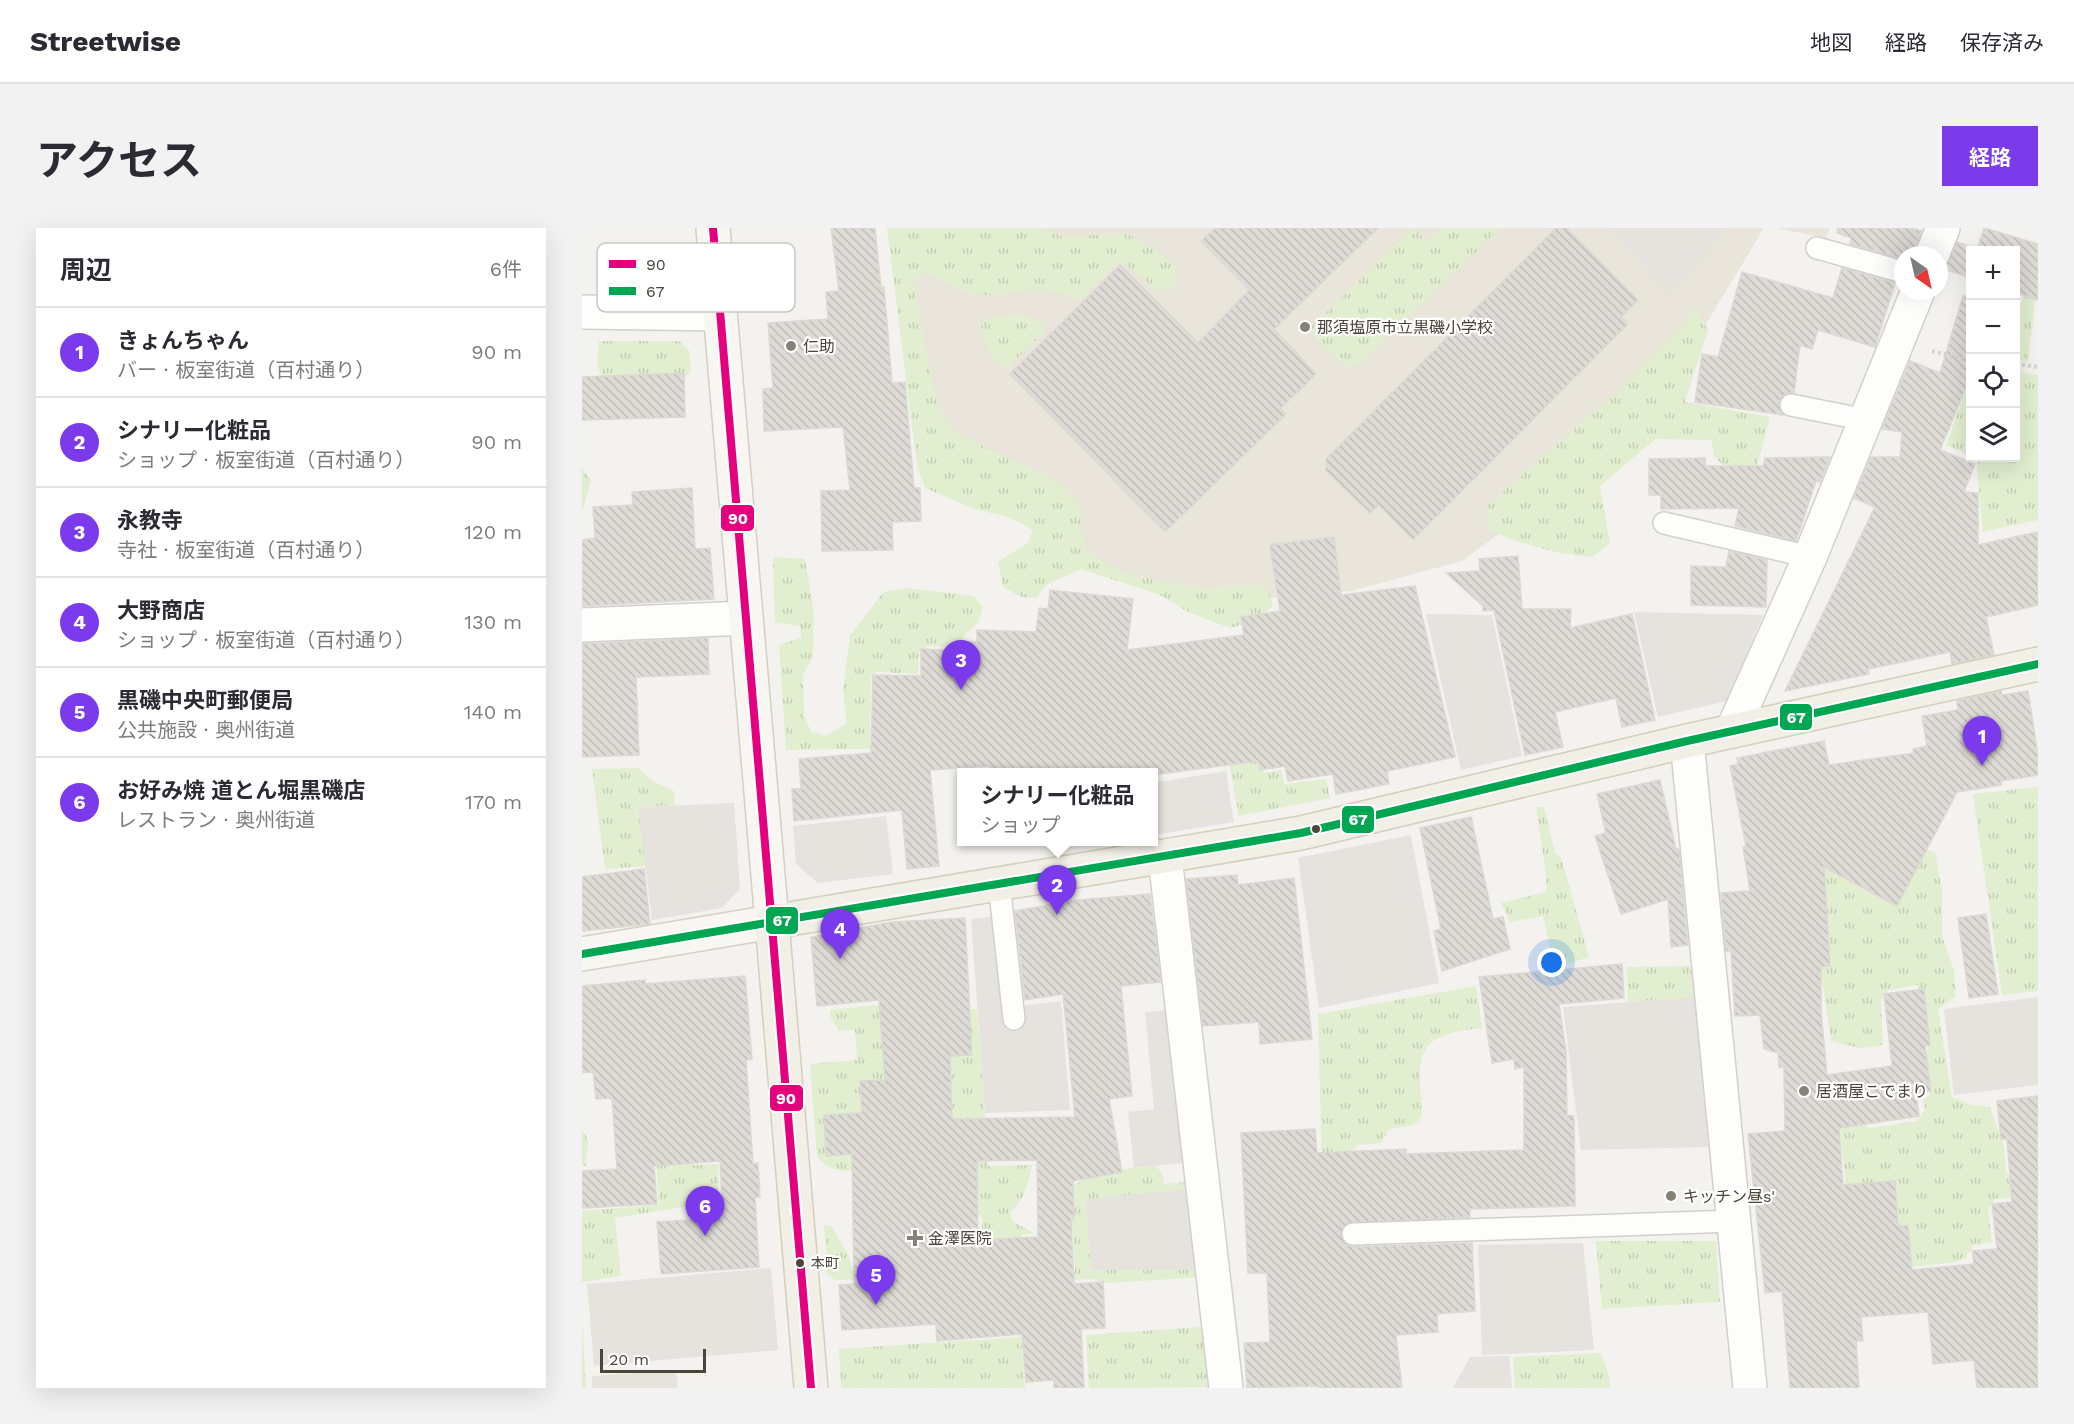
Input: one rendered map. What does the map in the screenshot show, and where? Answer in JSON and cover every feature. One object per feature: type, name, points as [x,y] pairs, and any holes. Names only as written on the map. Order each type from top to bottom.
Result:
[{"type":"main road","points":[[713,228],[714,243]]},
{"type":"main road","points":[[720,314],[811,1388]]},
{"type":"main road","points":[[582,954],[1302,833],[1687,741],[2038,664]]},
{"type":"street","points":[[1936,246],[1943,228]]},
{"type":"street","points":[[1732,731],[1810,557],[1914,300]]},
{"type":"street","points":[[582,312],[720,314]]},
{"type":"street","points":[[582,625],[746,618]]},
{"type":"street","points":[[1687,741],[1750,1388]]},
{"type":"street","points":[[1165,856],[1226,1388]]},
{"type":"lane","points":[[1817,248],[1894,269]]},
{"type":"lane","points":[[1791,405],[1866,420]]},
{"type":"lane","points":[[1664,523],[1810,557]]},
{"type":"lane","points":[[999,883],[1014,1019]]},
{"type":"lane","points":[[1353,1234],[1734,1221]]},
{"type":"path","points":[[2020,365],[2038,368]]},
{"type":"shaded area","name":"那須塩原市立黒磯小学校","points":[[894,228],[1764,228],[1644,427],[1462,561],[1351,591],[1241,600],[1104,572],[926,467]]},
{"type":"shaded area","points":[[1608,228],[1727,228],[1671,295]]},
{"type":"shaded area","points":[[1776,228],[1830,228],[1826,238]]},
{"type":"shaded area","points":[[1634,612],[1763,615],[1727,701],[1658,717]]},
{"type":"shaded area","points":[[1426,614],[1492,615],[1522,756],[1461,770]]},
{"type":"shaded area","points":[[1226,771],[1234,822],[1158,834],[1158,782]]},
{"type":"shaded area","points":[[734,803],[740,889],[722,908],[652,920],[638,807]]},
{"type":"shaded area","points":[[886,816],[893,874],[818,883],[796,864],[793,826]]},
{"type":"shaded area","points":[[1411,835],[1439,983],[1319,1008],[1298,858]]},
{"type":"shaded area","points":[[1008,915],[1021,1006],[1061,1001],[1070,1110],[985,1113],[971,919]]},
{"type":"shaded area","points":[[1696,997],[1708,1147],[1581,1150],[1563,1007]]},
{"type":"shaded area","points":[[2038,997],[2038,1085],[1954,1095],[1944,1009]]},
{"type":"shaded area","points":[[1178,1009],[1193,1162],[1134,1168],[1128,1112],[1154,1109],[1145,1012]]},
{"type":"shaded area","points":[[1197,1188],[1204,1270],[1091,1270],[1086,1199]]},
{"type":"shaded area","points":[[1583,1243],[1594,1350],[1482,1355],[1478,1245]]},
{"type":"shaded area","points":[[771,1268],[778,1350],[594,1366],[587,1284]]},
{"type":"shaded area","points":[[1509,1356],[1512,1388],[1453,1388],[1470,1357]]},
{"type":"shaded area","points":[[676,1370],[678,1388],[592,1388],[592,1376]]},
{"type":"green space","points":[[887,228],[1038,228],[1062,236],[1127,234],[1151,246],[1178,269],[1174,286],[1159,292],[1120,260],[1079,300],[1049,290],[1016,291],[999,296],[970,294],[927,273],[913,282],[934,391],[944,418],[960,436],[1046,475],[1067,489],[1082,511],[1081,529],[1086,551],[1117,570],[1168,583],[1211,588],[1249,584],[1266,586],[1273,606],[1252,622],[1230,628],[1190,613],[1160,595],[1081,569],[1046,585],[1036,598],[1022,597],[1003,587],[998,562],[1029,542],[1033,529],[1005,516],[977,510],[925,488],[917,466]]},
{"type":"green space","points":[[1413,228],[1428,241],[1442,228],[1501,228],[1362,362],[1352,367],[1341,363],[1308,330]]},
{"type":"green space","points":[[2038,260],[2038,295],[2035,302],[2028,361],[2020,360],[2020,306]]},
{"type":"green space","points":[[1697,310],[1708,330],[1685,402],[1770,417],[1755,474],[1729,471],[1714,456],[1711,440],[1655,439],[1600,486],[1610,543],[1592,557],[1539,548],[1488,530],[1487,506],[1619,390]]},
{"type":"green space","points":[[1019,314],[1036,319],[1044,326],[1044,333],[1008,367],[994,362],[981,333],[982,322],[993,316]]},
{"type":"green space","points":[[599,341],[679,341],[689,350],[691,371],[675,387],[603,382],[597,363]]},
{"type":"green space","points":[[2020,373],[2038,375],[2038,520],[1983,532],[1976,462],[2020,462]]},
{"type":"green space","points":[[1966,390],[1966,453],[1946,445]]},
{"type":"green space","points":[[582,469],[591,480],[582,513]]},
{"type":"green space","points":[[773,557],[805,559],[814,612],[813,657],[803,675],[804,716],[811,731],[826,736],[847,723],[843,691],[850,635],[884,592],[908,588],[974,596],[983,607],[978,623],[963,637],[962,648],[928,646],[919,651],[918,674],[877,672],[871,676],[870,740],[949,739],[1050,746],[786,750],[779,645],[801,638],[800,626],[775,622]]},
{"type":"green space","points":[[1250,711],[1264,773],[1281,770],[1285,784],[1326,779],[1330,798],[1239,816],[1229,763]]},
{"type":"green space","points":[[638,768],[653,781],[674,791],[675,805],[638,807],[646,866],[605,869],[592,769]]},
{"type":"green space","points":[[2038,787],[2038,991],[2002,995],[1973,794]]},
{"type":"green space","points":[[1536,807],[1544,807],[1555,853],[1561,857],[1589,957],[1555,968],[1543,916],[1510,922],[1501,903],[1546,892],[1545,865]]},
{"type":"green space","points":[[1878,839],[1935,852],[1942,891],[1942,936],[1954,970],[1956,996],[1938,1009],[1952,1097],[1971,1105],[1990,1107],[2004,1146],[2006,1173],[2023,1181],[2038,1197],[1995,1199],[1988,1209],[1992,1242],[1974,1245],[1966,1257],[1956,1262],[1869,1272],[1850,1221],[1839,1122],[1856,1121],[1871,1128],[1917,1121],[1925,1110],[1923,1100],[1930,1094],[1923,1055],[1928,1050],[1918,985],[1889,990],[1881,1001],[1883,1045],[1859,1048],[1831,1041],[1821,973],[1814,875],[1839,864]]},
{"type":"green space","points":[[1691,966],[1696,997],[1628,1002],[1627,967]]},
{"type":"green space","points":[[1476,986],[1482,1028],[1442,1036],[1431,1043],[1424,1052],[1420,1078],[1422,1116],[1414,1125],[1390,1129],[1380,1143],[1358,1145],[1349,1153],[1353,1225],[1329,1227],[1322,1170],[1318,1014]]},
{"type":"green space","points":[[876,1005],[900,1011],[977,1009],[989,1166],[1032,1165],[1022,1197],[1010,1213],[1013,1222],[1034,1233],[1021,1235],[1023,1271],[1075,1271],[1073,1231],[1057,1225],[1055,1220],[1074,1219],[1073,1185],[1100,1172],[1156,1166],[1162,1173],[1164,1184],[1198,1181],[1107,1270],[1204,1270],[1205,1277],[1107,1283],[1090,1279],[1014,1284],[913,1277],[835,1280],[828,1275],[824,1225],[831,1226],[848,1254],[852,1267],[976,1265],[982,1259],[982,1218],[973,1210],[911,1173],[893,1169],[846,1171],[825,1164],[817,1156],[810,1064],[857,1060],[855,1030],[839,1031],[830,1016],[830,1010]]},
{"type":"green space","points":[[582,1129],[588,1140],[586,1166],[582,1166]]},
{"type":"green space","points":[[656,1158],[689,1160],[693,1165],[718,1164],[719,1201],[615,1218],[621,1276],[582,1282],[582,1211],[659,1205]]},
{"type":"green space","points":[[1596,1241],[1716,1241],[1720,1302],[1602,1309]]},
{"type":"green space","points":[[582,1317],[586,1388],[582,1388]]},
{"type":"green space","points":[[1214,1326],[1218,1387],[1089,1388],[1086,1335]]},
{"type":"green space","points":[[1021,1337],[1025,1388],[841,1388],[839,1349]]},
{"type":"green space","points":[[1600,1353],[1609,1375],[1610,1388],[1515,1388],[1513,1357]]},
{"type":"building","points":[[831,228],[875,228],[881,287],[884,287],[892,383],[905,382],[914,488],[920,488],[921,521],[892,522],[893,550],[822,551],[821,491],[850,490],[843,427],[764,431],[763,389],[773,388],[768,323],[828,319],[826,292],[839,291]]},
{"type":"building","points":[[1215,228],[1378,228],[1274,329],[1316,374],[1280,409],[1286,414],[1165,532],[1010,374],[1120,265],[1198,343],[1249,290],[1201,241]]},
{"type":"building","points":[[1556,228],[1567,228],[1638,300],[1621,317],[1628,324],[1413,540],[1379,505],[1370,513],[1326,471],[1326,459]]},
{"type":"building","points":[[1838,228],[1911,228],[1921,231],[1917,246],[1894,246],[1894,256],[1850,244],[1851,238],[1837,233]]},
{"type":"building","points":[[1984,228],[2038,244],[2038,300],[2020,294],[2020,246],[1978,246]]},
{"type":"building","points":[[1957,242],[1968,246],[1966,246],[1966,276],[1948,270],[1948,261]]},
{"type":"building","points":[[1842,268],[1894,283],[1875,347],[1818,330],[1812,349],[1800,345],[1794,393],[1786,393],[1779,402],[1783,415],[1695,402],[1702,354],[1718,357],[1742,272],[1833,298]]},
{"type":"building","points":[[1963,296],[1966,296],[1966,387],[1940,450],[1975,464],[1964,492],[1978,493],[1978,545],[2038,532],[2038,605],[1986,617],[1994,655],[1952,664],[1950,652],[1868,669],[1869,674],[1785,691],[1875,507],[1854,498],[1871,457],[1900,457],[1902,432],[1882,429],[1910,361],[1940,373]]},
{"type":"building","points":[[684,373],[685,417],[582,420],[582,377]]},
{"type":"building","points":[[1830,457],[1820,482],[1816,481],[1796,541],[1735,526],[1739,508],[1661,509],[1661,495],[1649,495],[1649,459],[1705,458],[1705,466],[1763,466],[1765,458]]},
{"type":"building","points":[[692,488],[695,549],[710,548],[714,599],[582,606],[582,540],[595,538],[593,507],[633,505],[632,492]]},
{"type":"building","points":[[1334,537],[1341,595],[1415,586],[1455,757],[1387,771],[1389,784],[1336,794],[1333,774],[1288,781],[1285,766],[1260,770],[1258,761],[1158,774],[1158,768],[990,768],[990,766],[930,770],[939,866],[907,869],[902,810],[794,821],[792,789],[801,789],[799,759],[871,753],[873,675],[921,676],[921,649],[967,651],[966,642],[977,642],[977,630],[1036,632],[1039,608],[1048,609],[1050,590],[1133,599],[1127,650],[1244,635],[1241,617],[1280,611],[1270,545]]},
{"type":"building","points":[[1729,551],[1767,560],[1766,607],[1691,605],[1691,566],[1726,567]]},
{"type":"building","points":[[1518,556],[1522,609],[1571,609],[1570,628],[1632,614],[1655,720],[1622,727],[1616,698],[1555,712],[1563,747],[1525,755],[1494,610],[1483,611],[1483,606],[1446,573],[1480,571],[1479,559]]},
{"type":"building","points":[[708,638],[709,674],[636,677],[639,755],[582,757],[582,644]]},
{"type":"building","points":[[2001,691],[2002,695],[2028,691],[2038,755],[2038,775],[2001,781],[2001,785],[1957,792],[1897,906],[1824,867],[1830,966],[1821,967],[1821,1011],[1827,1075],[1892,1066],[1884,994],[1924,989],[1930,1045],[1925,1046],[1931,1091],[1916,1093],[1919,1116],[1839,1128],[1843,1185],[1895,1181],[1898,1226],[1908,1226],[1912,1270],[1974,1264],[1972,1251],[1997,1249],[1992,1204],[2012,1202],[2007,1139],[2001,1139],[1997,1101],[2038,1096],[2038,1388],[1977,1388],[1974,1360],[1933,1364],[1928,1312],[1861,1317],[1863,1341],[1856,1341],[1859,1388],[1790,1388],[1782,1291],[1765,1293],[1748,1134],[1785,1131],[1784,1067],[1779,1067],[1778,1053],[1764,1049],[1760,1015],[1735,1016],[1731,951],[1726,951],[1721,893],[1750,891],[1743,847],[1746,846],[1730,766],[1738,764],[1737,758],[1824,741],[1829,765],[1914,753],[1913,749],[1927,746],[1922,716],[1958,710],[1957,701]]},
{"type":"building","points":[[1660,780],[1676,849],[1679,849],[1683,894],[1677,895],[1683,895],[1688,945],[1671,947],[1668,899],[1621,914],[1595,836],[1606,833],[1597,794]]},
{"type":"building","points":[[1471,817],[1493,919],[1503,917],[1510,949],[1442,971],[1434,931],[1441,929],[1420,828]]},
{"type":"building","points":[[644,869],[650,924],[582,931],[582,877]]},
{"type":"building","points":[[1237,875],[1238,885],[1294,878],[1312,1039],[1260,1044],[1259,1022],[1203,1026],[1186,879]]},
{"type":"building","points":[[1150,894],[1161,982],[1121,986],[1132,1096],[1109,1099],[1122,1172],[1073,1181],[1074,1219],[1071,1220],[1074,1284],[1103,1282],[1105,1328],[1081,1329],[1084,1388],[1054,1388],[1054,1380],[1026,1382],[1022,1334],[937,1341],[936,1324],[842,1330],[839,1285],[854,1284],[852,1154],[826,1156],[824,1115],[862,1113],[860,1081],[885,1080],[879,1000],[817,1006],[811,937],[892,922],[965,918],[972,1055],[950,1056],[952,1119],[1075,1117],[1063,994],[1025,1000],[1015,911],[1078,900]],"holes":[[[1037,1160],[1038,1237],[978,1240],[977,1161]]]},
{"type":"building","points":[[1986,914],[1998,994],[1969,998],[1958,918]]},
{"type":"building","points":[[1622,964],[1624,998],[1559,1004],[1566,1051],[1567,1115],[1574,1116],[1575,1206],[1470,1209],[1470,1217],[1347,1223],[1340,1235],[1347,1245],[1353,1247],[1472,1243],[1475,1311],[1437,1314],[1438,1332],[1396,1335],[1402,1388],[1318,1388],[1318,1386],[1247,1388],[1244,1343],[1270,1342],[1267,1273],[1248,1273],[1241,1133],[1315,1129],[1317,1153],[1406,1149],[1406,1154],[1524,1150],[1524,1067],[1515,1069],[1514,1059],[1492,1063],[1479,977]]},
{"type":"building","points":[[745,976],[752,1059],[746,1060],[753,1164],[758,1163],[760,1197],[755,1197],[759,1267],[661,1274],[657,1222],[723,1218],[720,1161],[654,1166],[657,1204],[582,1208],[582,1171],[617,1169],[612,1098],[596,1099],[593,1072],[582,1073],[582,986],[645,980],[645,984]]},
{"type":"transit line","name":"90","points":[[713,228],[714,243]]},
{"type":"transit line","name":"90","points":[[720,312],[811,1388]]},
{"type":"transit line","name":"67","points":[[582,954],[1301,833],[1687,741],[2038,664]]},
{"type":"place","name":"那須塩原市立黒磯小学校","points":[[1305,327]]},
{"type":"place","name":"仁助","points":[[791,346]]},
{"type":"place","name":"永教寺","points":[[961,690]]},
{"type":"place","name":"きょんちゃん","points":[[1982,766]]},
{"type":"place","name":"シナリー化粧品","points":[[1057,915]]},
{"type":"place","name":"大野商店","points":[[840,959]]},
{"type":"place","name":"居酒屋こでまり","points":[[1804,1091]]},
{"type":"place","name":"キッチン昼s'","points":[[1671,1196]]},
{"type":"place","name":"お好み焼 道とん堀黒磯店","points":[[705,1236]]},
{"type":"place","name":"金澤医院","points":[[915,1238]]},
{"type":"place","name":"本町","points":[[800,1263]]},
{"type":"place","name":"黒磯中央町郵便局","points":[[876,1305]]}]
